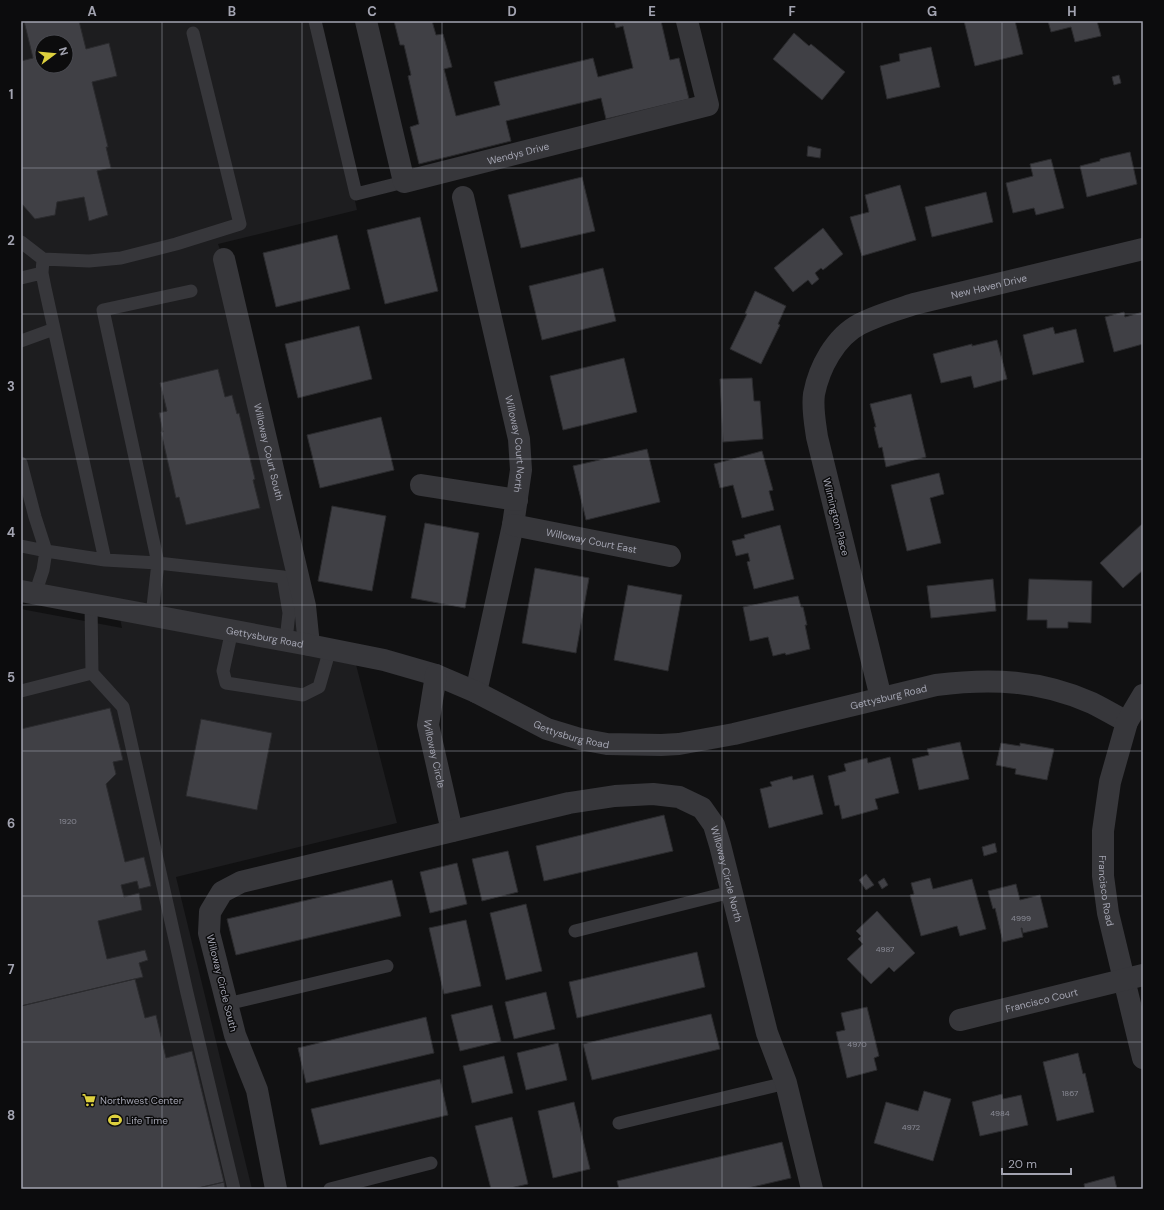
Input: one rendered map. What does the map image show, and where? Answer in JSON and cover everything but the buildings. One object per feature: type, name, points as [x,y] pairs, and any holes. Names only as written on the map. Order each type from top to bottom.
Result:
[{"type":"street","points":[[366,21],[404,182]]},
{"type":"street","name":"Wendys Drive","points":[[404,182],[708,106],[687,21]]},
{"type":"street","name":"Willoway Court North","points":[[463,197],[519,439],[521,470],[513,525],[476,692]]},
{"type":"street","name":"New Haven Drive","points":[[841,339],[858,325],[880,315],[914,304],[1143,249]]},
{"type":"street","name":"Willoway Court South","points":[[224,259],[305,606],[309,645]]},
{"type":"street","name":"Wilmington Place","points":[[841,339],[834,347],[822,368],[814,395],[814,413],[817,437],[881,698]]},
{"type":"street","points":[[421,485],[517,500]]},
{"type":"street","name":"Willoway Court East","points":[[513,525],[670,556]]},
{"type":"street","name":"Gettysburg Road","points":[[28,592],[286,640],[384,660],[436,675],[476,692],[547,729],[580,739],[607,744],[679,744],[734,734],[936,685],[962,682],[1015,682],[1042,686],[1068,694],[1092,704],[1127,722]]},
{"type":"street","name":"Willoway Circle","points":[[436,675],[428,725],[452,831]]},
{"type":"street","name":"Francisco Road","points":[[1143,695],[1127,722],[1110,782],[1103,831],[1103,876],[1108,913],[1133,978],[1143,1058]]},
{"type":"street","name":"Willoway Circle North","points":[[452,831],[569,803],[615,796],[653,794],[679,797],[702,808],[714,825],[767,1033],[786,1083],[812,1189]]},
{"type":"street","name":"Willoway Circle South","points":[[276,1189],[257,1090],[235,1035],[209,932],[210,912],[222,892],[241,882],[452,831]]},
{"type":"street","name":"Francisco Court","points":[[960,1020],[1133,978]]},
{"type":"lane","points":[[315,21],[356,194],[404,182]]},
{"type":"lane","points":[[21,242],[43,260],[89,261],[122,258],[176,244],[240,224],[193,33]]},
{"type":"lane","points":[[43,260],[42,273],[106,560]]},
{"type":"lane","points":[[21,278],[42,273]]},
{"type":"lane","points":[[152,615],[158,563],[103,310],[191,291]]},
{"type":"lane","points":[[21,341],[54,329]]},
{"type":"lane","points":[[21,463],[35,517],[46,551],[43,570],[28,592]]},
{"type":"lane","points":[[21,546],[106,560],[158,563],[283,577],[289,613],[286,640]]},
{"type":"lane","points":[[90,604],[92,673],[122,707],[187,993],[234,1189]]},
{"type":"lane","points":[[232,630],[223,671],[226,683],[303,695],[319,687],[330,649]]},
{"type":"lane","points":[[21,691],[92,673]]},
{"type":"lane","points":[[575,931],[732,892]]},
{"type":"lane","points":[[227,1004],[387,966]]},
{"type":"lane","points":[[619,1123],[786,1083]]},
{"type":"lane","points":[[330,1189],[431,1164]]},
{"type":"shaded area","points":[[21,21],[316,21],[357,210],[218,244],[224,259],[309,645],[353,653],[397,823],[176,877],[252,1189],[21,1189],[21,609],[122,628],[118,609],[21,591]]},
{"type":"place","name":"Northwest Center","points":[[89,1100]]},
{"type":"place","name":"Life Time","points":[[115,1120]]}]
